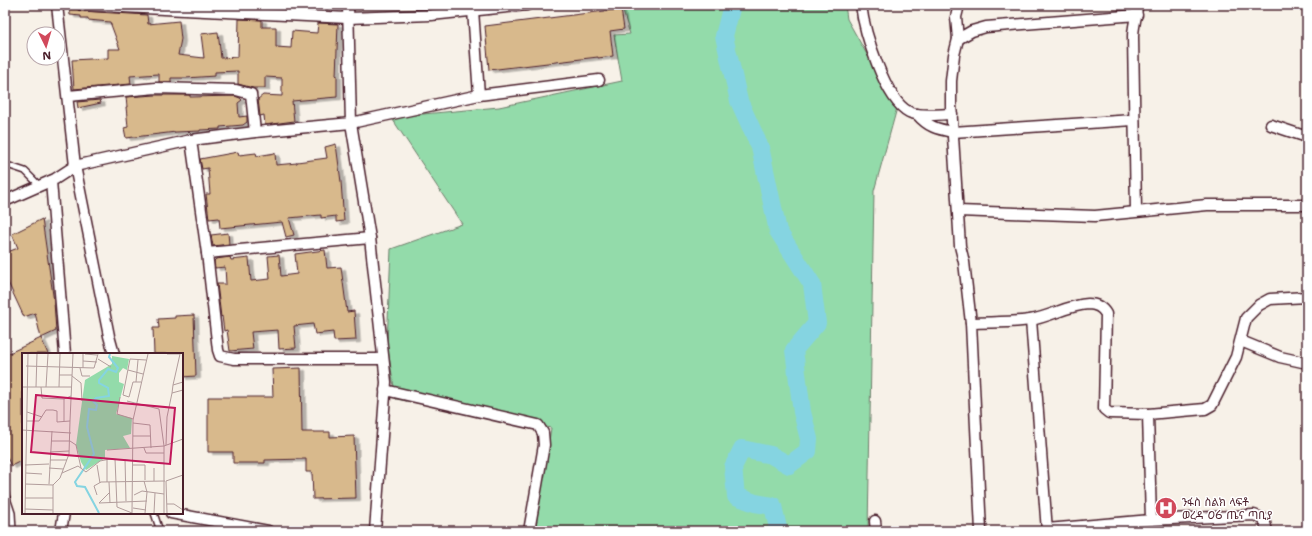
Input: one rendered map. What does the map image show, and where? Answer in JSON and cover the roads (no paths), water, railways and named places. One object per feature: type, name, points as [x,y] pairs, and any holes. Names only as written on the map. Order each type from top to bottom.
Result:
[{"type":"street","points":[[57,5],[75,166],[114,353]]},
{"type":"street","points":[[82,5],[348,18],[431,10],[473,10],[527,5]]},
{"type":"street","points":[[348,5],[351,123],[370,238],[385,390],[375,531]]},
{"type":"street","points":[[861,5],[862,19],[869,43],[893,96],[900,106],[909,112],[917,114],[952,114]]},
{"type":"street","points":[[959,5],[956,17],[958,39],[954,55],[951,81],[951,106],[960,246],[964,262],[971,323],[981,531]]},
{"type":"street","points":[[473,10],[479,95]]},
{"type":"street","points":[[958,39],[972,31],[986,27],[1137,10],[1133,25],[1136,211]]},
{"type":"street","points":[[5,201],[51,181],[75,166],[191,140],[351,123],[479,95],[599,80]]},
{"type":"street","points":[[68,96],[156,88],[236,90],[251,94],[255,132]]},
{"type":"street","points":[[917,114],[924,123],[936,128],[953,132],[1134,120]]},
{"type":"street","points":[[1271,125],[1307,137]]},
{"type":"street","points":[[191,140],[220,356],[234,359],[382,359]]},
{"type":"street","points":[[51,181],[65,353]]},
{"type":"street","points":[[958,211],[1096,216],[1136,211],[1207,206],[1307,205]]},
{"type":"street","points":[[206,253],[370,238]]},
{"type":"street","points":[[971,323],[1031,320],[1084,305],[1089,304],[1098,306],[1103,309],[1106,314],[1104,409],[1109,413],[1148,414],[1205,409],[1212,405],[1236,357],[1246,318],[1259,305],[1270,299],[1307,297]]},
{"type":"street","points":[[1031,320],[1047,530],[1151,520],[1254,515],[1264,519],[1267,531]]},
{"type":"street","points":[[1241,341],[1280,357],[1307,363]]},
{"type":"street","points":[[385,390],[538,425],[543,433],[544,445],[529,531]]},
{"type":"street","points":[[1148,414],[1151,520]]},
{"type":"street","points":[[61,531],[64,514]]},
{"type":"street","points":[[177,514],[268,531]]},
{"type":"lane","points":[[10,166],[25,171],[40,186]]},
{"type":"lane","points":[[5,492],[12,514],[13,531]]},
{"type":"lane","points":[[154,514],[160,531]]},
{"type":"waterway","points":[[732,5],[724,36],[739,101],[760,147],[778,231],[812,284],[817,323],[794,350],[802,412],[809,439],[808,451],[789,465],[771,455],[742,449],[733,467],[736,496],[755,503],[773,506],[778,528],[776,531]]},
{"type":"place","name":"ንፋስ ስልክ ላፍቶ ወረዳ 06 ጤና ጣቢያ","points":[[1166,508]]}]
